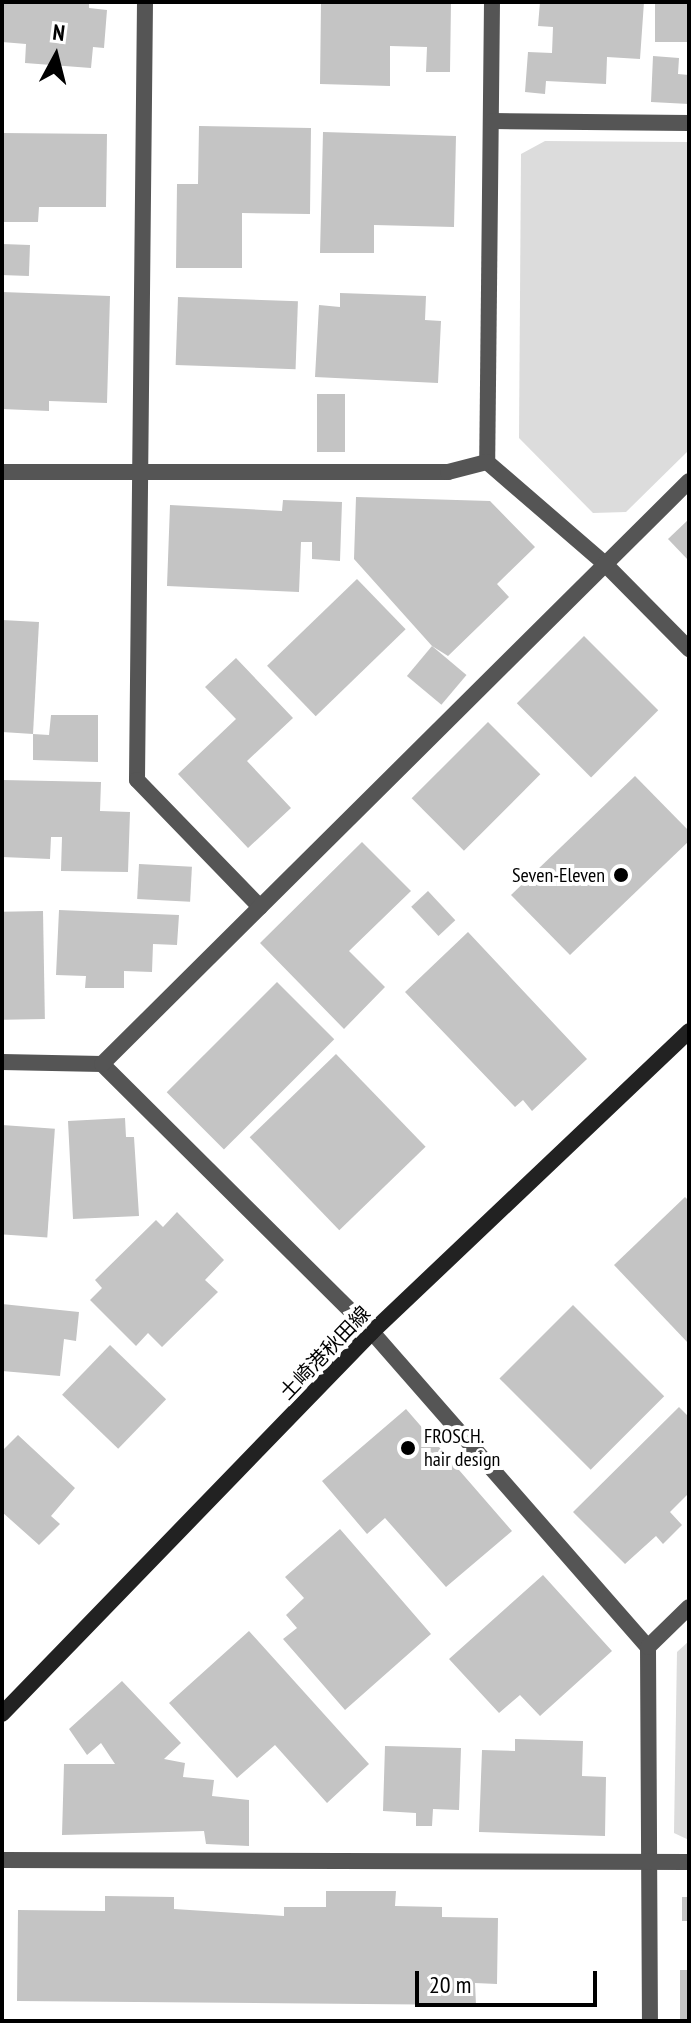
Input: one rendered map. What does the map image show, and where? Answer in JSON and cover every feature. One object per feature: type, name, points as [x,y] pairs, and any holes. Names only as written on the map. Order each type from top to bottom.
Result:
[{"type":"main road","name":"土崎港秋田線","points":[[2,1714],[372,1332],[689,1031]]},
{"type":"street","points":[[145,2],[137,780],[260,907]]},
{"type":"street","points":[[487,462],[492,2]]},
{"type":"street","points":[[493,121],[689,123]]},
{"type":"street","points":[[2,472],[448,472],[487,462]]},
{"type":"street","points":[[487,462],[605,564],[689,649]]},
{"type":"street","points":[[102,1064],[689,481]]},
{"type":"street","points":[[2,1062],[102,1064],[372,1332],[648,1647],[650,2021]]},
{"type":"street","points":[[648,1647],[689,1607]]},
{"type":"street","points":[[2,1860],[689,1862]]},
{"type":"shaded area","points":[[545,141],[689,142],[689,450],[626,512],[593,513],[519,438],[521,154]]},
{"type":"shaded area","points":[[689,1641],[689,1840],[674,1833],[677,1652]]},
{"type":"building","points":[[2,2],[89,2],[89,8],[107,10],[104,48],[93,47],[91,68],[25,63],[26,44],[2,42]]},
{"type":"building","points":[[321,2],[451,2],[450,72],[426,72],[427,47],[390,46],[390,86],[320,84]]},
{"type":"building","points":[[540,2],[644,2],[640,59],[607,57],[606,84],[546,81],[545,94],[525,92],[528,52],[552,53],[553,27],[538,26]]},
{"type":"building","points":[[655,2],[689,2],[689,42],[655,42]]},
{"type":"building","points":[[653,56],[679,58],[678,74],[689,75],[689,104],[651,102]]},
{"type":"building","points":[[199,126],[311,128],[310,214],[242,213],[242,268],[176,268],[177,184],[198,184]]},
{"type":"building","points":[[323,132],[456,136],[454,227],[374,225],[374,253],[320,253]]},
{"type":"building","points":[[2,133],[107,134],[106,207],[39,207],[38,222],[2,222]]},
{"type":"building","points":[[2,244],[30,245],[29,276],[2,275]]},
{"type":"building","points":[[2,292],[110,296],[107,403],[49,401],[49,411],[2,409]]},
{"type":"building","points":[[340,293],[426,296],[425,320],[441,321],[438,383],[315,377],[319,305],[340,307]]},
{"type":"building","points":[[178,297],[298,301],[296,369],[176,365]]},
{"type":"building","points":[[317,394],[345,394],[345,452],[317,452]]},
{"type":"building","points":[[356,497],[490,501],[535,547],[497,584],[509,597],[448,656],[432,646],[354,559]]},
{"type":"building","points":[[283,500],[342,502],[340,561],[312,559],[312,542],[301,542],[299,592],[167,586],[170,505],[282,511]]},
{"type":"building","points":[[689,519],[689,561],[668,539]]},
{"type":"building","points":[[357,579],[406,629],[316,716],[267,666]]},
{"type":"building","points":[[2,620],[39,622],[33,734],[2,732]]},
{"type":"building","points":[[584,636],[658,710],[591,777],[517,703]]},
{"type":"building","points":[[432,646],[466,675],[441,705],[407,676]]},
{"type":"building","points":[[236,658],[293,718],[247,761],[291,808],[248,848],[178,774],[236,719],[205,687]]},
{"type":"building","points":[[51,715],[98,715],[98,762],[33,760],[33,734],[49,735]]},
{"type":"building","points":[[488,722],[540,774],[464,851],[412,798]]},
{"type":"building","points":[[635,776],[689,831],[689,841],[570,955],[511,895]]},
{"type":"building","points":[[2,780],[101,782],[100,811],[130,812],[128,872],[61,871],[62,837],[51,837],[50,859],[2,857]]},
{"type":"building","points":[[362,842],[411,891],[349,951],[385,987],[344,1029],[260,943]]},
{"type":"building","points":[[139,864],[192,867],[190,902],[137,899]]},
{"type":"building","points":[[428,891],[455,920],[438,936],[411,907]]},
{"type":"building","points":[[59,910],[179,915],[177,945],[153,944],[152,972],[124,971],[124,988],[85,988],[86,976],[56,975]]},
{"type":"building","points":[[43,911],[45,1019],[4,1020],[2,912]]},
{"type":"building","points":[[468,932],[587,1059],[532,1111],[523,1100],[515,1107],[405,992]]},
{"type":"building","points":[[277,982],[334,1039],[224,1150],[167,1092]]},
{"type":"building","points":[[336,1054],[426,1147],[339,1230],[250,1137]]},
{"type":"building","points":[[125,1118],[126,1137],[134,1137],[139,1216],[73,1219],[68,1121]]},
{"type":"building","points":[[2,1125],[55,1129],[47,1237],[2,1234]]},
{"type":"building","points":[[685,1197],[689,1201],[689,1344],[614,1265]]},
{"type":"building","points":[[177,1212],[224,1260],[205,1280],[218,1292],[162,1347],[148,1333],[136,1346],[90,1300],[102,1288],[95,1280],[156,1220],[163,1227]]},
{"type":"building","points":[[2,1304],[79,1312],[76,1341],[64,1339],[60,1376],[2,1371]]},
{"type":"building","points":[[573,1305],[664,1396],[591,1470],[499,1379]]},
{"type":"building","points":[[110,1345],[166,1399],[118,1449],[62,1395]]},
{"type":"building","points":[[679,1407],[689,1417],[689,1493],[670,1512],[682,1525],[663,1544],[656,1536],[625,1564],[573,1512]]},
{"type":"building","points":[[406,1409],[512,1531],[446,1587],[385,1518],[367,1534],[322,1481]]},
{"type":"building","points":[[18,1435],[75,1488],[51,1516],[60,1524],[39,1545],[2,1512],[2,1451]]},
{"type":"building","points":[[340,1529],[431,1634],[345,1710],[283,1639],[297,1628],[286,1615],[304,1598],[285,1577]]},
{"type":"building","points":[[543,1575],[612,1651],[540,1716],[520,1695],[499,1713],[449,1659]]},
{"type":"building","points":[[249,1631],[369,1764],[327,1803],[275,1745],[237,1778],[169,1703]]},
{"type":"building","points":[[122,1681],[181,1743],[164,1759],[185,1763],[183,1777],[214,1780],[212,1796],[249,1800],[249,1846],[206,1844],[204,1831],[62,1835],[64,1764],[115,1764],[101,1743],[87,1755],[69,1729]]},
{"type":"building","points":[[515,1739],[583,1741],[582,1776],[606,1777],[605,1836],[479,1832],[482,1750],[515,1751]]},
{"type":"building","points":[[385,1746],[461,1748],[459,1810],[433,1809],[432,1826],[416,1826],[416,1813],[383,1811]]},
{"type":"building","points":[[326,1891],[396,1891],[395,1906],[442,1907],[442,1917],[498,1918],[497,1984],[475,1983],[476,2005],[17,2001],[18,1910],[105,1911],[105,1896],[174,1897],[174,1909],[284,1916],[284,1907],[326,1907]]},
{"type":"building","points":[[682,1897],[689,1897],[689,1921],[682,1921]]},
{"type":"building","points":[[680,1970],[689,1970],[689,2019],[680,2019]]},
{"type":"place","name":"Seven-Eleven","points":[[621,875]]},
{"type":"place","name":"FROSCH. hair design","points":[[408,1448]]}]
